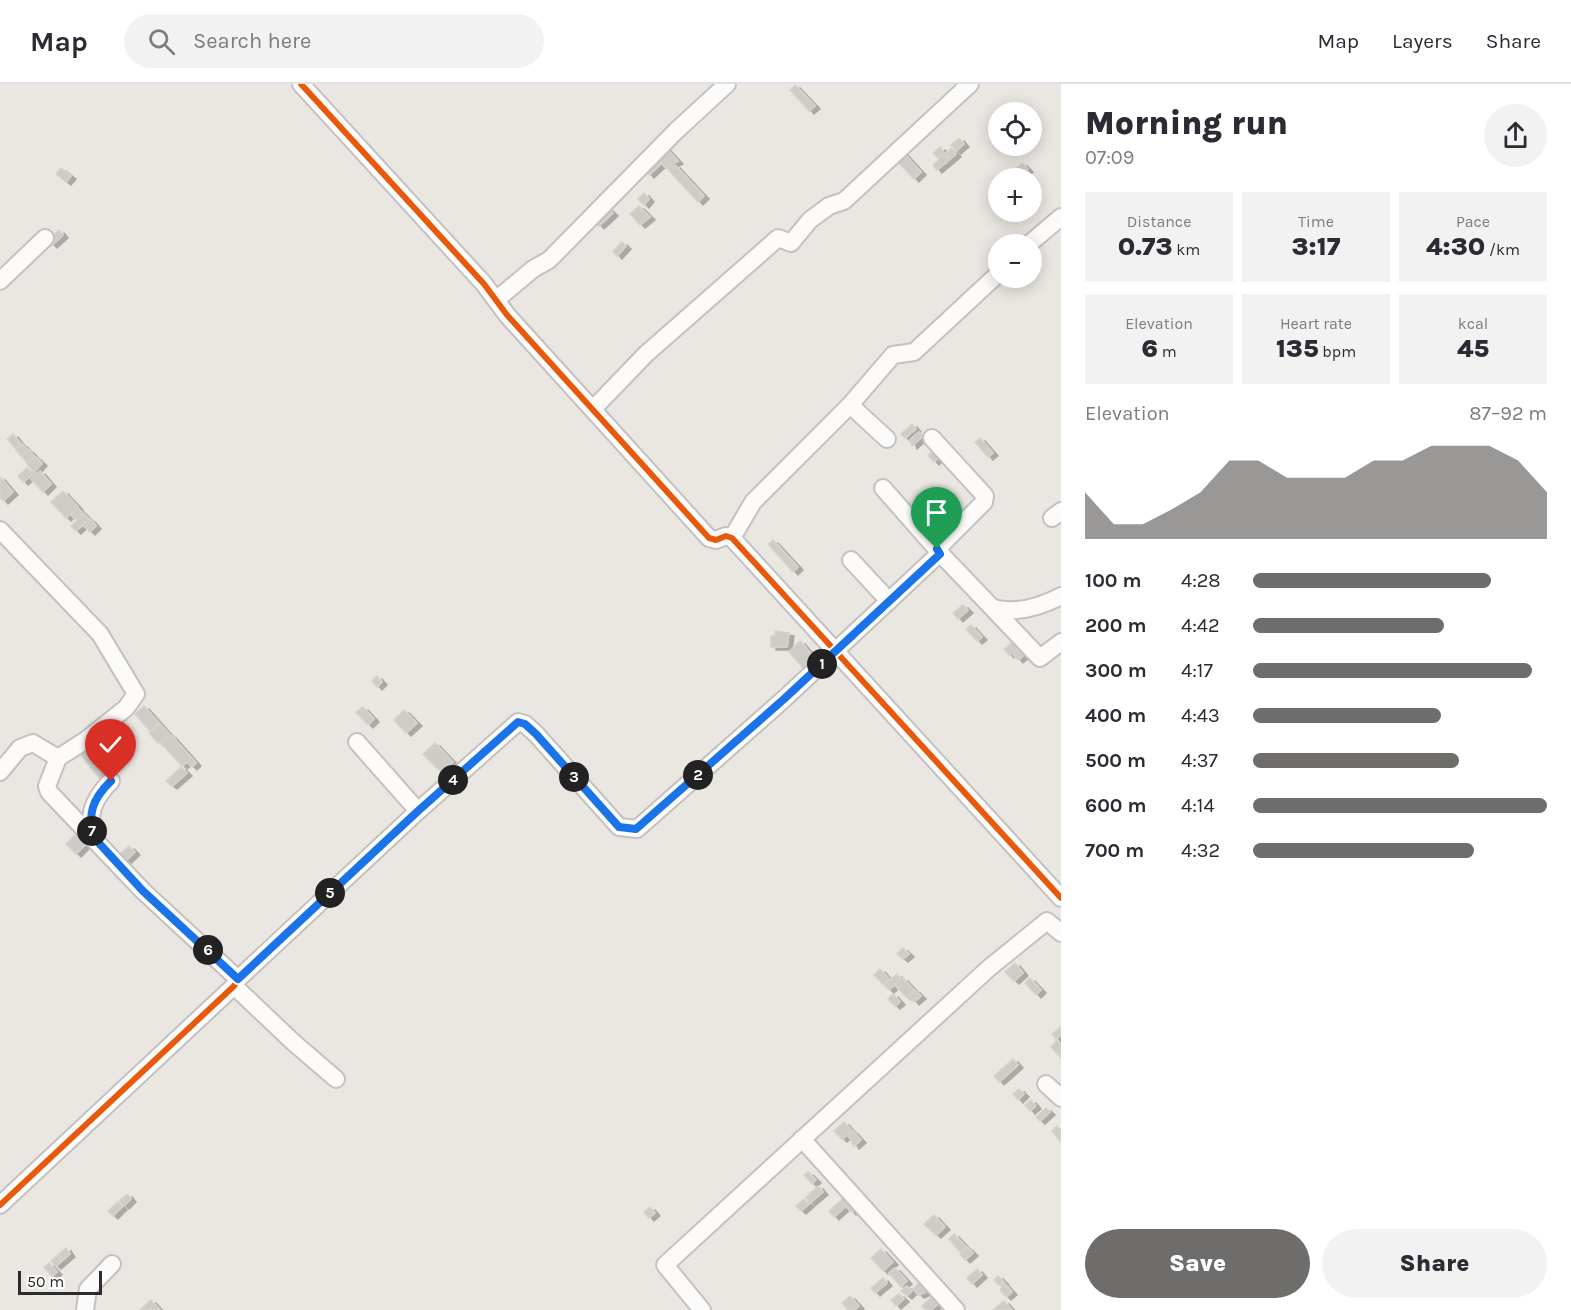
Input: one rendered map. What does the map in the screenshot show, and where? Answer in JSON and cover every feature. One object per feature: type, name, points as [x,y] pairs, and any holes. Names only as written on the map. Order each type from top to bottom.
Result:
[{"type":"street","points":[[301,84],[709,538],[725,538],[837,650],[1061,898]]},
{"type":"street","points":[[496,300],[533,269],[549,260],[676,131],[727,84]]},
{"type":"street","points":[[593,410],[646,354],[778,238],[791,243],[810,220],[829,206],[844,201],[970,84]]},
{"type":"street","points":[[1041,234],[1061,217]]},
{"type":"street","points":[[0,281],[45,238]]},
{"type":"street","points":[[725,538],[753,502],[850,405],[893,355],[914,352],[988,283]]},
{"type":"street","points":[[850,405],[888,439]]},
{"type":"street","points":[[0,1205],[418,811],[518,722],[525,724],[536,734],[619,827],[636,829],[837,650],[939,551],[984,502],[985,496],[932,438]]},
{"type":"street","points":[[883,488],[1040,658],[1061,642]]},
{"type":"street","points":[[0,530],[100,634],[136,694],[118,714],[86,740],[58,758],[47,786],[49,792],[292,1042],[336,1079]]},
{"type":"street","points":[[850,560],[889,601]]},
{"type":"street","points":[[993,608],[1007,612],[1024,610],[1061,596]]},
{"type":"street","points":[[357,742],[418,811]]},
{"type":"street","points":[[0,772],[20,748],[33,743],[58,758]]},
{"type":"street","points":[[97,841],[92,832],[91,808],[97,794],[111,781]]},
{"type":"street","points":[[702,1310],[665,1265],[989,968],[1047,921],[1061,933]]},
{"type":"street","points":[[1046,1084],[1061,1098]]},
{"type":"street","points":[[802,1139],[956,1310]]},
{"type":"street","points":[[85,1310],[88,1288],[112,1264]]},
{"type":"building","points":[[795,85],[815,106],[809,111],[790,90]]},
{"type":"building","points":[[959,138],[964,144],[956,151],[951,145]]},
{"type":"building","points":[[940,147],[944,153],[938,158],[933,153]]},
{"type":"building","points":[[666,148],[678,161],[665,167],[656,157]]},
{"type":"building","points":[[951,148],[956,154],[950,159],[945,154]]},
{"type":"building","points":[[903,152],[921,172],[914,179],[898,162]]},
{"type":"building","points":[[944,155],[949,160],[937,170],[933,165]]},
{"type":"building","points":[[656,158],[661,164],[649,175],[644,169]]},
{"type":"building","points":[[1022,163],[1027,168],[1017,168]]},
{"type":"building","points":[[670,164],[672,167],[675,165],[704,196],[698,202],[666,167]]},
{"type":"building","points":[[61,168],[71,176],[66,182],[56,174]]},
{"type":"building","points":[[644,193],[649,199],[644,205],[638,199]]},
{"type":"building","points":[[639,206],[650,217],[640,225],[630,214]]},
{"type":"building","points":[[608,208],[613,213],[599,226],[594,220]]},
{"type":"building","points":[[59,230],[63,235],[52,245],[48,240]]},
{"type":"building","points":[[622,242],[626,246],[617,256],[613,251]]},
{"type":"building","points":[[912,424],[916,429],[905,438],[901,434]]},
{"type":"building","points":[[919,432],[923,436],[912,446],[910,440]]},
{"type":"building","points":[[13,434],[21,444],[16,449],[7,439]]},
{"type":"building","points":[[980,438],[993,453],[988,457],[975,442]]},
{"type":"building","points":[[22,444],[28,450],[21,456],[16,450]]},
{"type":"building","points":[[934,449],[940,456],[934,462],[928,455]]},
{"type":"building","points":[[29,450],[34,456],[27,463],[22,456]]},
{"type":"building","points":[[36,457],[42,463],[34,472],[27,464]]},
{"type":"building","points":[[27,468],[33,474],[23,482],[18,476]]},
{"type":"building","points":[[40,471],[51,484],[43,492],[31,479]]},
{"type":"building","points":[[0,477],[13,492],[3,501],[0,497]]},
{"type":"building","points":[[63,491],[78,507],[66,518],[51,502]]},
{"type":"building","points":[[78,508],[83,513],[75,519],[71,515]]},
{"type":"building","points":[[84,514],[89,519],[76,531],[71,526]]},
{"type":"building","points":[[90,519],[96,526],[90,532],[83,525]]},
{"type":"building","points":[[773,540],[798,567],[793,572],[768,544]]},
{"type":"building","points":[[963,605],[968,610],[958,619],[953,613]]},
{"type":"building","points":[[971,625],[982,637],[977,641],[966,629]]},
{"type":"building","points":[[775,631],[789,633],[787,647],[771,647],[771,636],[775,636]]},
{"type":"building","points":[[800,641],[815,658],[804,669],[789,652]]},
{"type":"building","points":[[1013,642],[1018,647],[1009,655],[1004,649]]},
{"type":"building","points":[[1019,648],[1025,654],[1018,660],[1013,654]]},
{"type":"building","points":[[377,676],[382,682],[377,687],[372,681]]},
{"type":"building","points":[[144,706],[159,723],[150,731],[135,714]]},
{"type":"building","points":[[363,707],[374,719],[368,725],[356,712]]},
{"type":"building","points":[[404,710],[417,723],[406,733],[394,720]]},
{"type":"building","points":[[160,724],[169,734],[158,743],[149,733]]},
{"type":"building","points":[[171,735],[196,763],[192,767],[187,762],[182,766],[161,743]]},
{"type":"building","points":[[435,743],[453,762],[442,773],[423,754]]},
{"type":"building","points":[[84,751],[93,761],[89,765],[80,754]]},
{"type":"building","points":[[94,763],[106,777],[102,781],[90,767]]},
{"type":"building","points":[[181,767],[187,773],[172,786],[166,781]]},
{"type":"building","points":[[80,830],[90,840],[76,854],[66,844]]},
{"type":"building","points":[[129,846],[135,852],[121,865],[115,859]]},
{"type":"building","points":[[903,948],[909,954],[903,959],[897,954]]},
{"type":"building","points":[[1015,963],[1023,973],[1014,981],[1005,972]]},
{"type":"building","points":[[880,969],[889,979],[883,984],[874,975]]},
{"type":"building","points":[[897,974],[901,979],[889,990],[884,985]]},
{"type":"building","points":[[903,978],[914,990],[906,997],[895,985]]},
{"type":"building","points":[[1030,978],[1041,990],[1036,995],[1025,983]]},
{"type":"building","points":[[915,990],[921,996],[914,1002],[909,996]]},
{"type":"building","points":[[893,994],[900,1002],[895,1006],[888,999]]},
{"type":"building","points":[[1061,1027],[1061,1035],[1056,1039],[1052,1034]]},
{"type":"building","points":[[1057,1040],[1061,1044],[1061,1058],[1051,1047]]},
{"type":"building","points":[[1013,1059],[1018,1065],[999,1082],[994,1076]]},
{"type":"building","points":[[1019,1089],[1024,1094],[1018,1100],[1013,1094]]},
{"type":"building","points":[[1031,1100],[1036,1106],[1030,1111],[1025,1105]]},
{"type":"building","points":[[1046,1108],[1050,1112],[1040,1121],[1036,1117]]},
{"type":"building","points":[[844,1122],[852,1131],[842,1139],[834,1131]]},
{"type":"building","points":[[1057,1126],[1061,1130],[1060,1141],[1052,1131]]},
{"type":"building","points":[[853,1131],[861,1140],[854,1146],[848,1135]]},
{"type":"building","points":[[808,1172],[816,1180],[812,1184],[804,1175]]},
{"type":"building","points":[[818,1186],[823,1192],[810,1203],[806,1197]]},
{"type":"building","points":[[127,1194],[131,1199],[124,1206],[119,1201]]},
{"type":"building","points":[[847,1195],[857,1207],[851,1212],[846,1206],[834,1217],[829,1211]]},
{"type":"building","points":[[804,1199],[809,1204],[801,1211],[796,1206]]},
{"type":"building","points":[[118,1202],[122,1207],[113,1216],[108,1211]]},
{"type":"building","points":[[650,1207],[655,1213],[649,1218],[644,1212]]},
{"type":"building","points":[[934,1215],[945,1227],[936,1235],[924,1224]]},
{"type":"building","points":[[954,1234],[966,1247],[960,1252],[949,1239]]},
{"type":"building","points":[[967,1247],[973,1253],[965,1260],[960,1254]]},
{"type":"building","points":[[66,1248],[70,1254],[63,1260],[58,1255]]},
{"type":"building","points":[[881,1249],[893,1262],[883,1271],[871,1258]]},
{"type":"building","points":[[58,1255],[63,1260],[56,1266],[51,1261]]},
{"type":"building","points":[[49,1263],[57,1272],[52,1276],[44,1267]]},
{"type":"building","points":[[895,1268],[907,1281],[901,1287],[889,1273]]},
{"type":"building","points":[[977,1269],[982,1275],[972,1284],[967,1278]]},
{"type":"building","points":[[998,1276],[1004,1282],[1000,1286],[994,1280]]},
{"type":"building","points":[[883,1278],[887,1283],[875,1293],[871,1288]]},
{"type":"building","points":[[920,1282],[928,1291],[919,1295],[913,1289]]},
{"type":"building","points":[[1005,1284],[1012,1292],[1006,1297],[1000,1290]]},
{"type":"building","points":[[907,1286],[912,1291],[907,1296],[901,1291]]},
{"type":"building","points":[[899,1294],[904,1299],[896,1306],[891,1300]]},
{"type":"building","points":[[934,1295],[940,1302],[931,1310],[926,1310],[922,1306]]},
{"type":"building","points":[[850,1296],[859,1306],[854,1310],[848,1310],[842,1303]]},
{"type":"building","points":[[151,1300],[160,1310],[140,1310]]},
{"type":"building","points":[[1004,1301],[1012,1310],[993,1310]]},
{"type":"cycle path","points":[[301,84],[484,284],[507,315],[709,538],[716,540],[726,536],[732,538],[1061,898]]},
{"type":"cycle path","points":[[0,1205],[418,811],[518,722],[525,724],[536,734],[619,827],[637,829],[784,699],[940,553]]},
{"type":"route","points":[[111,781],[97,794],[91,808],[92,832],[97,841],[143,891],[198,939],[238,979],[418,811],[518,722],[525,724],[536,734],[619,827],[626,830],[636,829],[837,650],[940,554],[937,549]]}]
